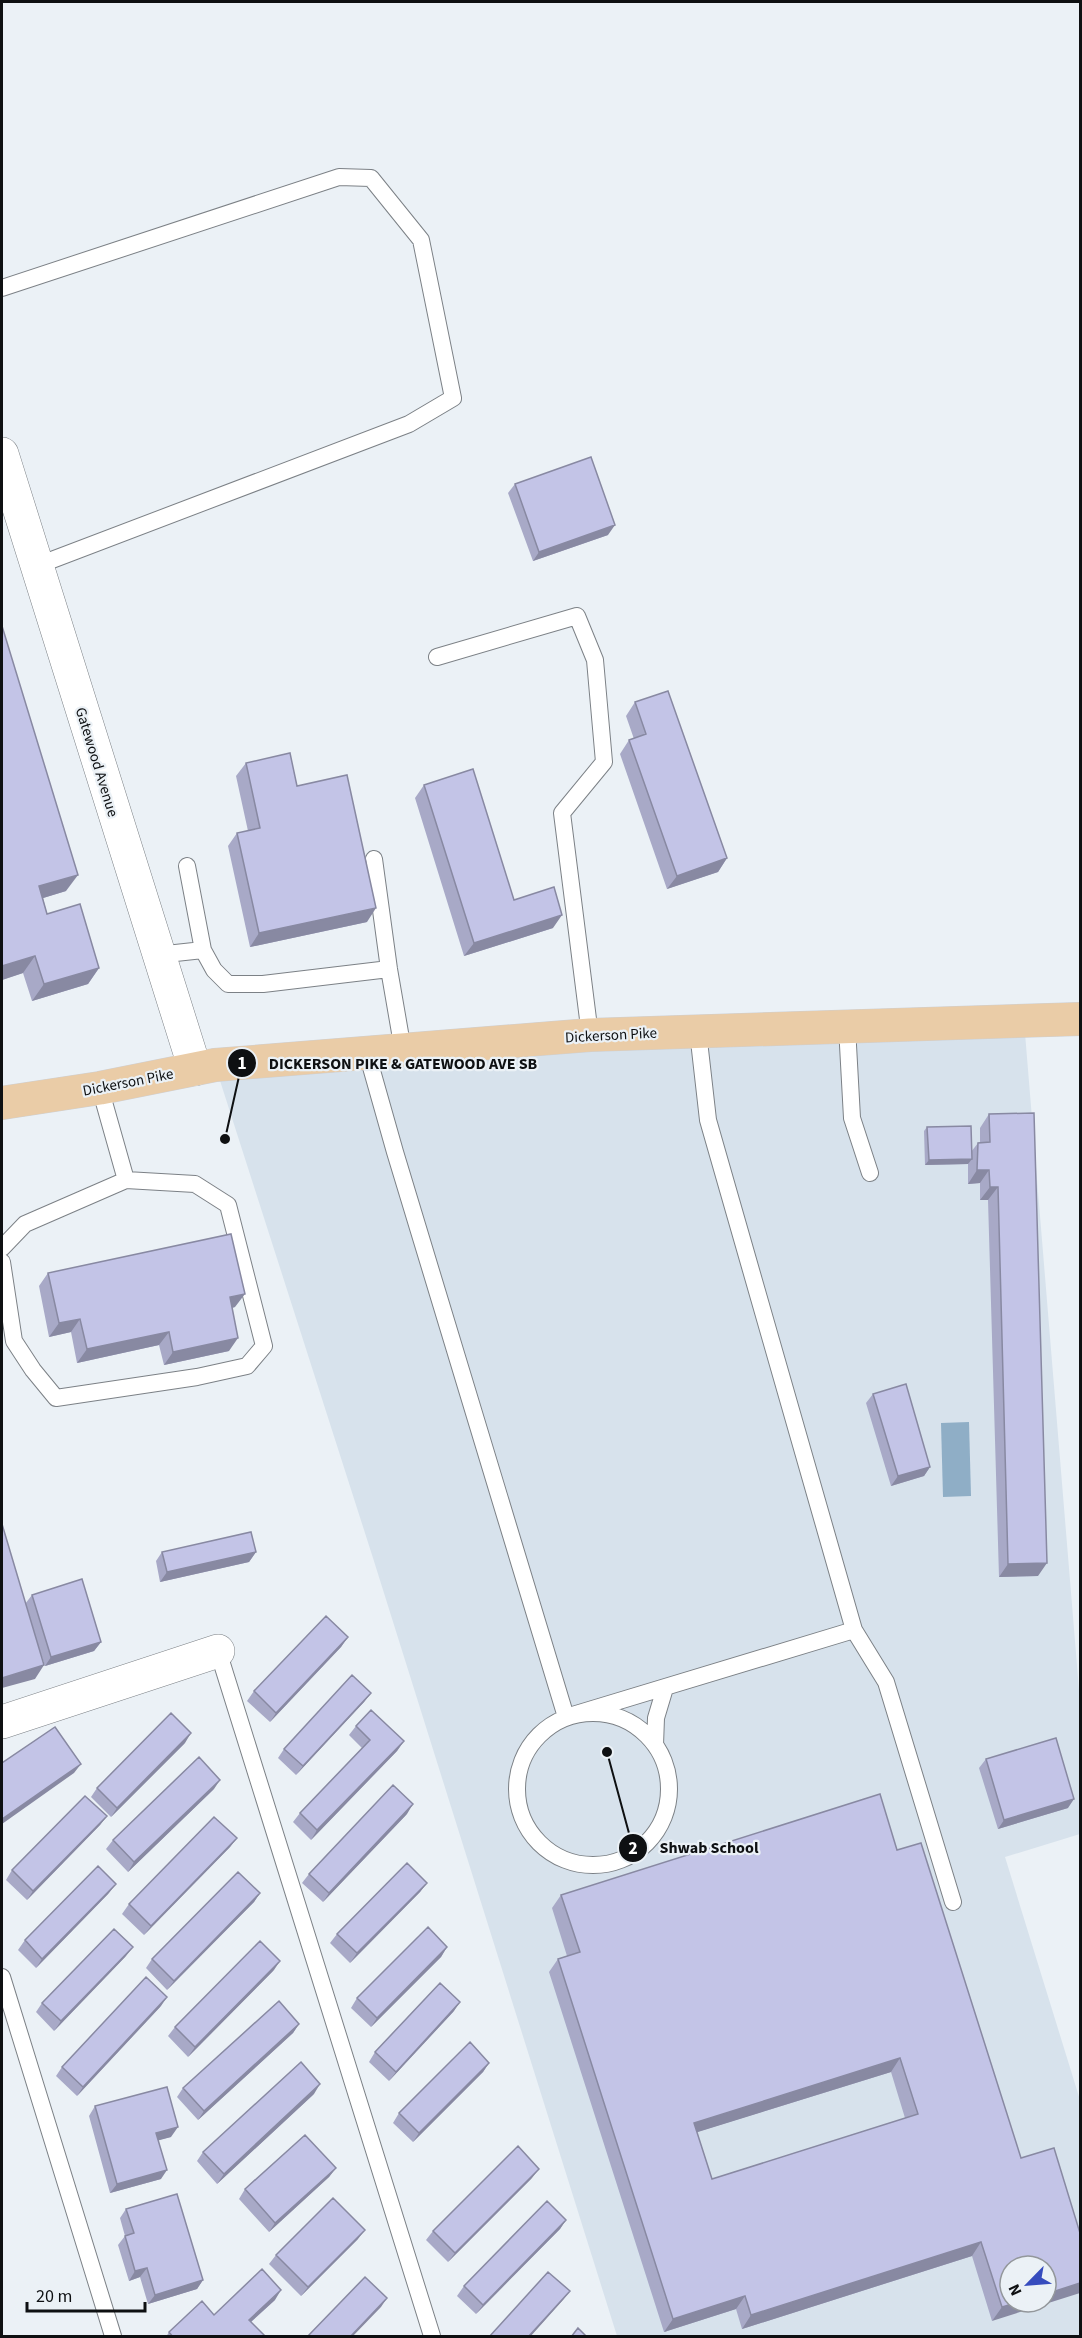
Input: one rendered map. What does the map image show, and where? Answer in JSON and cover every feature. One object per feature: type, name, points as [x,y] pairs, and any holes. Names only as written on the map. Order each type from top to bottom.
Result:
[{"type":"main road","name":"Dickerson Pike","points":[[2,1103],[100,1088],[215,1065],[590,1035],[1080,1019]]},
{"type":"street","name":"Gatewood Avenue","points":[[2,454],[195,1069]]},
{"type":"street","points":[[2,1722],[218,1651]]},
{"type":"lane","points":[[2,288],[339,177],[371,178],[421,240],[453,398],[409,424],[36,566]]},
{"type":"lane","points":[[437,657],[577,616],[595,660],[604,762],[562,813],[590,1035]]},
{"type":"lane","points":[[375,859],[389,969],[403,1050]]},
{"type":"lane","points":[[187,866],[203,950],[214,970],[228,984],[263,984],[389,969]]},
{"type":"lane","points":[[158,955],[203,950]]},
{"type":"lane","points":[[847,1027],[852,1118],[870,1173]]},
{"type":"lane","points":[[698,1032],[708,1120],[854,1630],[886,1682],[953,1902]]},
{"type":"lane","points":[[367,1053],[394,1152],[566,1717]]},
{"type":"lane","points":[[100,1088],[126,1180]]},
{"type":"lane","points":[[2,1248],[25,1224],[126,1180],[195,1184],[228,1205],[264,1346],[247,1366],[197,1377],[56,1398],[33,1370],[15,1341],[2,1262]]},
{"type":"lane","points":[[566,1717],[590,1712],[614,1716],[637,1727],[655,1745],[666,1767],[669,1791],[664,1816],[652,1838],[633,1854],[610,1864],[585,1866],[560,1858],[539,1844],[524,1823],[517,1799],[518,1773],[527,1749],[543,1730],[566,1717],[854,1630]]},
{"type":"lane","points":[[218,1651],[432,2337]]},
{"type":"lane","points":[[655,1745],[656,1718],[664,1688]]},
{"type":"lane","points":[[2,1977],[113,2337]]},
{"type":"shaded area","points":[[1024,1021],[1080,1702],[1080,1834],[1005,1857],[1080,2100],[1080,2336],[617,2336],[373,1558],[215,1065]]},
{"type":"water","points":[[969,1422],[971,1496],[943,1497],[941,1423]]},
{"type":"building","points":[[591,457],[615,525],[539,552],[515,484]]},
{"type":"building","points":[[2,626],[78,875],[39,886],[47,914],[80,904],[99,968],[44,984],[35,956],[2,966]]},
{"type":"building","points":[[668,691],[727,858],[677,876],[629,740],[646,734],[635,702]]},
{"type":"building","points":[[290,753],[297,786],[347,775],[376,908],[259,933],[237,833],[260,828],[246,763]]},
{"type":"building","points":[[473,769],[514,900],[554,887],[562,915],[474,943],[424,785]]},
{"type":"building","points":[[1034,1113],[1047,1563],[1008,1564],[998,1187],[990,1187],[989,1170],[977,1170],[978,1143],[990,1142],[989,1114]]},
{"type":"building","points":[[971,1126],[972,1159],[929,1160],[927,1127]]},
{"type":"building","points":[[231,1234],[245,1294],[230,1297],[238,1338],[173,1352],[169,1332],[87,1349],[80,1319],[59,1323],[48,1273]]},
{"type":"building","points":[[906,1384],[930,1467],[898,1476],[873,1394]]},
{"type":"building","points":[[2,1524],[44,1665],[2,1678]]},
{"type":"building","points":[[251,1532],[256,1552],[167,1572],[162,1552]]},
{"type":"building","points":[[82,1579],[101,1642],[51,1657],[32,1595]]},
{"type":"building","points":[[326,1616],[348,1637],[276,1713],[254,1691]]},
{"type":"building","points":[[352,1675],[371,1693],[303,1766],[284,1749]]},
{"type":"building","points":[[371,1710],[404,1741],[317,1830],[300,1813],[370,1740],[356,1726]]},
{"type":"building","points":[[171,1713],[191,1733],[117,1808],[97,1788]]},
{"type":"building","points":[[55,1727],[81,1764],[2,1819],[2,1763]]},
{"type":"building","points":[[1056,1738],[1074,1799],[1004,1820],[986,1759]]},
{"type":"building","points":[[199,1757],[220,1780],[134,1862],[113,1840]]},
{"type":"building","points":[[393,1785],[413,1804],[329,1893],[309,1874]]},
{"type":"building","points":[[880,1794],[897,1850],[921,1843],[1021,2158],[1054,2148],[1080,2233],[1080,2283],[1058,2290],[1058,2254],[998,2254],[998,2295],[981,2242],[751,2315],[745,2296],[673,2319],[558,1959],[580,1952],[561,1895]],"holes":[[[900,2058],[918,2114],[712,2179],[694,2123]]]},
{"type":"building","points":[[85,1796],[107,1816],[33,1891],[12,1870]]},
{"type":"building","points":[[214,1817],[237,1838],[151,1926],[129,1904]]},
{"type":"building","points":[[407,1863],[427,1883],[357,1953],[337,1934]]},
{"type":"building","points":[[98,1866],[116,1884],[42,1959],[25,1940]]},
{"type":"building","points":[[238,1872],[260,1893],[174,1981],[152,1959]]},
{"type":"building","points":[[428,1927],[447,1947],[377,2018],[357,1998]]},
{"type":"building","points":[[114,1929],[133,1947],[61,2021],[42,2003]]},
{"type":"building","points":[[260,1941],[280,1961],[195,2047],[175,2027]]},
{"type":"building","points":[[146,1977],[167,1997],[83,2087],[62,2067]]},
{"type":"building","points":[[440,1983],[460,2002],[396,2072],[375,2052]]},
{"type":"building","points":[[279,2001],[299,2024],[204,2111],[183,2088]]},
{"type":"building","points":[[470,2042],[489,2063],[419,2133],[399,2113]]},
{"type":"building","points":[[301,2062],[320,2084],[224,2174],[203,2152]]},
{"type":"building","points":[[167,2087],[178,2127],[156,2133],[167,2170],[117,2184],[95,2106]]},
{"type":"building","points":[[305,2135],[336,2168],[275,2223],[245,2189]]},
{"type":"building","points":[[518,2146],[539,2169],[455,2253],[433,2231]]},
{"type":"building","points":[[177,2194],[203,2280],[155,2295],[147,2268],[135,2271],[125,2236],[134,2233],[126,2209]]},
{"type":"building","points":[[333,2198],[365,2230],[308,2287],[276,2255]]},
{"type":"building","points":[[547,2201],[566,2220],[483,2305],[464,2286]]},
{"type":"building","points":[[262,2269],[281,2290],[249,2320],[264,2337],[173,2337],[169,2332],[202,2301],[214,2315]]},
{"type":"building","points":[[548,2272],[570,2291],[528,2337],[489,2337]]},
{"type":"building","points":[[365,2277],[387,2298],[350,2337],[307,2337]]},
{"type":"building","points":[[578,2328],[587,2337],[571,2337]]},
{"type":"place","name":"DICKERSON PIKE & GATEWOOD AVE SB","points":[[225,1139]]},
{"type":"place","name":"Shwab School","points":[[607,1752]]}]
